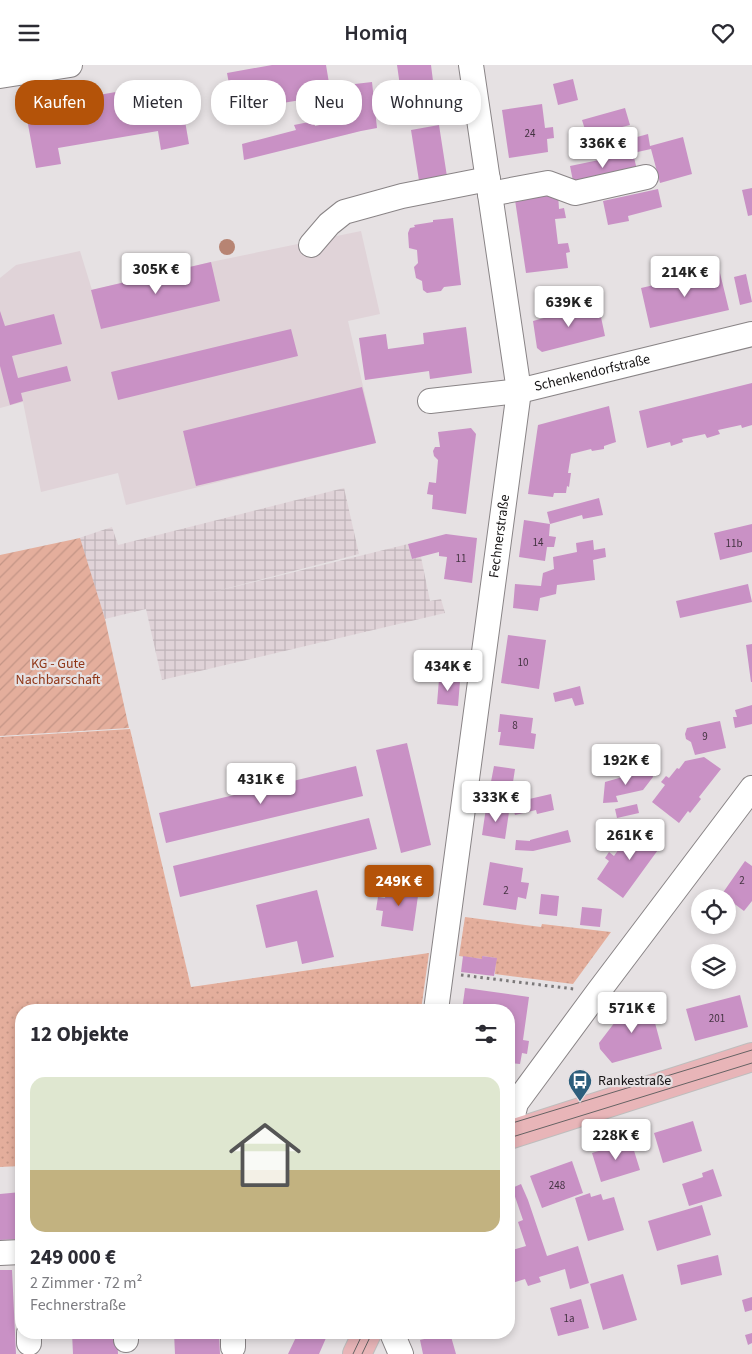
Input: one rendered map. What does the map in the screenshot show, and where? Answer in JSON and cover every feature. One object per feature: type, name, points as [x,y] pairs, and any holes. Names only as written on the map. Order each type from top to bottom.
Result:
[{"type":"main road","points":[[515,1132],[752,1057]]},
{"type":"main road","points":[[358,1354],[364,1339]]},
{"type":"street","points":[[0,76],[70,65]]},
{"type":"street","name":"Fechnerstraße","points":[[437,1004],[519,391],[471,65]]},
{"type":"street","points":[[311,245],[329,224],[344,212],[402,196],[489,186],[548,183],[575,193],[646,177]]},
{"type":"street","name":"Schenkendorfstraße","points":[[430,401],[519,391],[752,334]]},
{"type":"street","points":[[515,1107],[516,1103],[598,992],[752,788]]},
{"type":"street","points":[[0,1253],[15,1252]]},
{"type":"street","points":[[395,1339],[401,1354]]},
{"type":"path","points":[[440,973],[598,992]]},
{"type":"shaded area","points":[[361,231],[380,314],[348,321],[376,443],[126,505],[118,473],[41,492],[23,402],[0,408],[0,278],[16,265],[80,251],[92,290],[211,262]]},
{"type":"shaded area","points":[[344,488],[359,554],[213,592],[408,544],[412,559],[421,557],[430,601],[441,599],[445,613],[162,680],[146,609],[105,619],[76,539],[112,527],[118,545]]},
{"type":"green space","name":"KG - Gute Nachbarschaft","points":[[80,538],[105,619],[129,728],[0,736],[0,555]]},
{"type":"green space","points":[[130,729],[191,987],[429,953],[422,1004],[15,1004],[15,1166],[0,1167],[0,737]]},
{"type":"green space","points":[[465,917],[541,927],[542,924],[611,932],[573,984],[495,974],[496,958],[482,956],[482,959],[459,956]]},
{"type":"building","points":[[272,65],[326,65],[328,80],[296,80],[296,101],[286,102],[286,80],[228,80],[227,73]]},
{"type":"building","points":[[397,65],[431,65],[433,80],[399,80]]},
{"type":"building","points":[[573,79],[578,100],[558,105],[553,84]]},
{"type":"building","points":[[372,82],[372,125],[377,125],[377,128],[244,160],[242,144],[296,130],[294,125],[362,125],[362,83]]},
{"type":"building","points":[[114,92],[114,125],[186,125],[189,144],[161,150],[158,131],[58,148],[61,164],[36,168],[28,125],[104,125],[104,94]]},
{"type":"building","points":[[542,104],[545,128],[553,127],[554,138],[547,139],[548,152],[509,158],[502,110]]},
{"type":"building","points":[[625,108],[630,125],[587,136],[582,120]]},
{"type":"building","points":[[439,125],[448,183],[420,187],[411,130]]},
{"type":"building","points":[[648,134],[650,146],[683,137],[692,174],[660,183],[651,149],[633,153],[630,139]]},
{"type":"building","points":[[633,153],[637,170],[574,186],[570,166]]},
{"type":"building","points":[[752,188],[752,215],[748,216],[742,190]]},
{"type":"building","points":[[658,189],[662,207],[628,216],[629,221],[608,225],[603,201]]},
{"type":"building","points":[[558,194],[559,209],[564,208],[566,218],[555,219],[558,244],[568,243],[570,252],[566,253],[568,268],[526,273],[515,200]]},
{"type":"building","points":[[453,218],[461,285],[444,287],[441,291],[427,293],[423,290],[422,281],[416,278],[414,267],[418,263],[417,250],[409,248],[408,233],[410,228],[415,227],[414,225],[433,222],[433,220]]},
{"type":"building","points":[[211,262],[220,301],[101,329],[91,290]]},
{"type":"building","points":[[705,268],[706,272],[719,269],[729,310],[650,328],[641,288],[689,277],[688,272]]},
{"type":"building","points":[[746,274],[752,302],[740,305],[734,277]]},
{"type":"building","points":[[598,303],[605,336],[542,352],[537,348],[533,321]]},
{"type":"building","points":[[0,311],[5,326],[54,314],[62,344],[12,356],[18,378],[67,366],[71,381],[21,393],[23,401],[10,405],[0,366]]},
{"type":"building","points":[[466,327],[472,373],[430,379],[429,371],[365,380],[359,338],[386,334],[388,349],[424,344],[423,333]]},
{"type":"building","points":[[291,329],[298,356],[118,400],[111,372]]},
{"type":"building","points":[[752,383],[752,425],[742,428],[741,425],[718,430],[720,434],[707,438],[705,434],[682,439],[683,442],[671,446],[670,442],[647,448],[639,411]]},
{"type":"building","points":[[362,387],[376,443],[196,486],[183,431]]},
{"type":"building","points":[[609,406],[616,442],[604,446],[604,449],[592,451],[591,449],[571,454],[568,473],[571,473],[566,493],[554,493],[553,497],[528,494],[538,425]]},
{"type":"building","points":[[471,428],[476,434],[466,514],[432,509],[433,495],[427,494],[429,482],[436,483],[438,460],[434,456],[433,451],[435,447],[440,447],[438,432]]},
{"type":"building","points":[[599,498],[603,515],[583,519],[582,515],[550,524],[547,512]]},
{"type":"building","points":[[524,520],[550,524],[549,536],[556,537],[554,547],[547,547],[545,561],[519,557]]},
{"type":"building","points":[[752,524],[752,552],[720,560],[714,533]]},
{"type":"building","points":[[446,534],[477,538],[472,583],[444,579],[447,557],[439,556],[439,552],[412,559],[408,544]]},
{"type":"building","points":[[593,540],[594,550],[605,548],[606,557],[593,560],[595,580],[557,585],[556,594],[540,598],[538,611],[513,608],[515,584],[541,586],[543,573],[554,569],[553,557],[577,552],[576,543]]},
{"type":"building","points":[[748,584],[752,602],[680,618],[676,601]]},
{"type":"building","points":[[508,635],[546,640],[539,689],[501,683]]},
{"type":"building","points":[[752,644],[752,682],[751,682],[746,645]]},
{"type":"building","points":[[439,679],[460,681],[458,706],[437,704]]},
{"type":"building","points":[[580,686],[584,704],[575,706],[572,698],[555,702],[553,693]]},
{"type":"building","points":[[752,705],[752,724],[735,728],[733,717],[737,717],[735,710]]},
{"type":"building","points":[[500,714],[533,718],[531,733],[536,734],[534,749],[499,745],[501,732],[498,732]]},
{"type":"building","points":[[720,721],[726,748],[695,755],[691,742],[686,739],[687,728]]},
{"type":"building","points":[[407,743],[431,845],[401,853],[376,750]]},
{"type":"building","points":[[704,757],[721,769],[699,797],[701,799],[679,823],[652,802],[665,785],[661,782],[666,776],[669,778],[685,761]]},
{"type":"building","points":[[356,766],[363,796],[166,843],[159,813]]},
{"type":"building","points":[[494,766],[515,769],[511,795],[489,792]]},
{"type":"building","points":[[651,769],[653,777],[643,790],[616,796],[618,802],[603,803],[605,782]]},
{"type":"building","points":[[551,794],[554,810],[537,814],[536,810],[515,815],[512,803]]},
{"type":"building","points":[[637,804],[639,813],[617,818],[615,809]]},
{"type":"building","points":[[486,808],[509,812],[505,839],[482,835]]},
{"type":"building","points":[[369,818],[377,849],[180,897],[173,866]]},
{"type":"building","points":[[637,823],[663,843],[623,898],[597,879],[609,861],[605,858],[609,852],[614,856]]},
{"type":"building","points":[[568,830],[571,842],[533,851],[515,850],[516,840],[530,841]]},
{"type":"building","points":[[745,861],[752,866],[752,901],[744,911],[736,905],[736,889],[725,889]]},
{"type":"building","points":[[490,862],[523,868],[521,882],[529,883],[526,899],[518,897],[516,910],[483,905]]},
{"type":"building","points":[[387,884],[419,889],[413,931],[381,926],[383,911],[376,910],[378,897],[385,898]]},
{"type":"building","points":[[317,890],[334,957],[302,964],[297,941],[266,948],[256,905]]},
{"type":"building","points":[[541,894],[559,896],[557,916],[539,914]]},
{"type":"building","points":[[582,907],[602,909],[600,927],[580,925]]},
{"type":"building","points":[[463,956],[482,959],[482,956],[497,958],[494,976],[461,972]]},
{"type":"building","points":[[465,988],[529,997],[523,1040],[529,1041],[527,1054],[522,1053],[520,1064],[515,1064],[515,1004],[463,1004]]},
{"type":"building","points":[[740,995],[748,1027],[695,1041],[686,1009]]},
{"type":"building","points":[[634,997],[651,1008],[662,1049],[612,1063],[600,1049],[599,1043]]},
{"type":"building","points":[[693,1121],[702,1151],[663,1163],[654,1133]]},
{"type":"building","points":[[631,1141],[640,1170],[601,1182],[592,1153]]},
{"type":"building","points":[[572,1161],[583,1193],[542,1208],[530,1176]]},
{"type":"building","points":[[713,1169],[722,1196],[689,1206],[682,1184],[703,1177],[702,1173]]},
{"type":"building","points":[[521,1184],[547,1256],[578,1246],[589,1283],[570,1289],[565,1269],[539,1277],[541,1282],[528,1286],[525,1279],[515,1282],[515,1249],[526,1246],[518,1222],[523,1220],[515,1197],[515,1187]]},
{"type":"building","points":[[15,1193],[15,1239],[0,1240],[0,1194]]},
{"type":"building","points":[[590,1193],[591,1197],[601,1194],[603,1200],[614,1197],[624,1230],[588,1241],[575,1198]]},
{"type":"building","points":[[702,1205],[711,1235],[657,1251],[648,1221]]},
{"type":"building","points":[[718,1255],[722,1275],[681,1285],[677,1265]]},
{"type":"building","points":[[0,1270],[12,1270],[16,1354],[0,1354]]},
{"type":"building","points":[[623,1274],[637,1320],[603,1330],[590,1284]]},
{"type":"building","points":[[752,1297],[752,1310],[745,1312],[742,1300]]},
{"type":"building","points":[[581,1299],[589,1328],[558,1336],[550,1308]]},
{"type":"building","points":[[752,1333],[752,1343],[748,1345],[745,1335]]},
{"type":"building","points":[[72,1339],[117,1339],[118,1354],[73,1354]]},
{"type":"building","points":[[174,1339],[219,1339],[220,1354],[175,1354]]},
{"type":"building","points":[[295,1339],[326,1339],[319,1354],[288,1354]]},
{"type":"building","points":[[452,1339],[456,1354],[423,1354],[420,1340]]},
{"type":"tram line","points":[[515,1122],[752,1050]]},
{"type":"tram line","points":[[515,1136],[752,1063]]},
{"type":"tram line","points":[[353,1354],[360,1339]]},
{"type":"tram line","points":[[362,1354],[369,1339]]},
{"type":"place","name":"Rankestraße","points":[[580,1102]]}]
